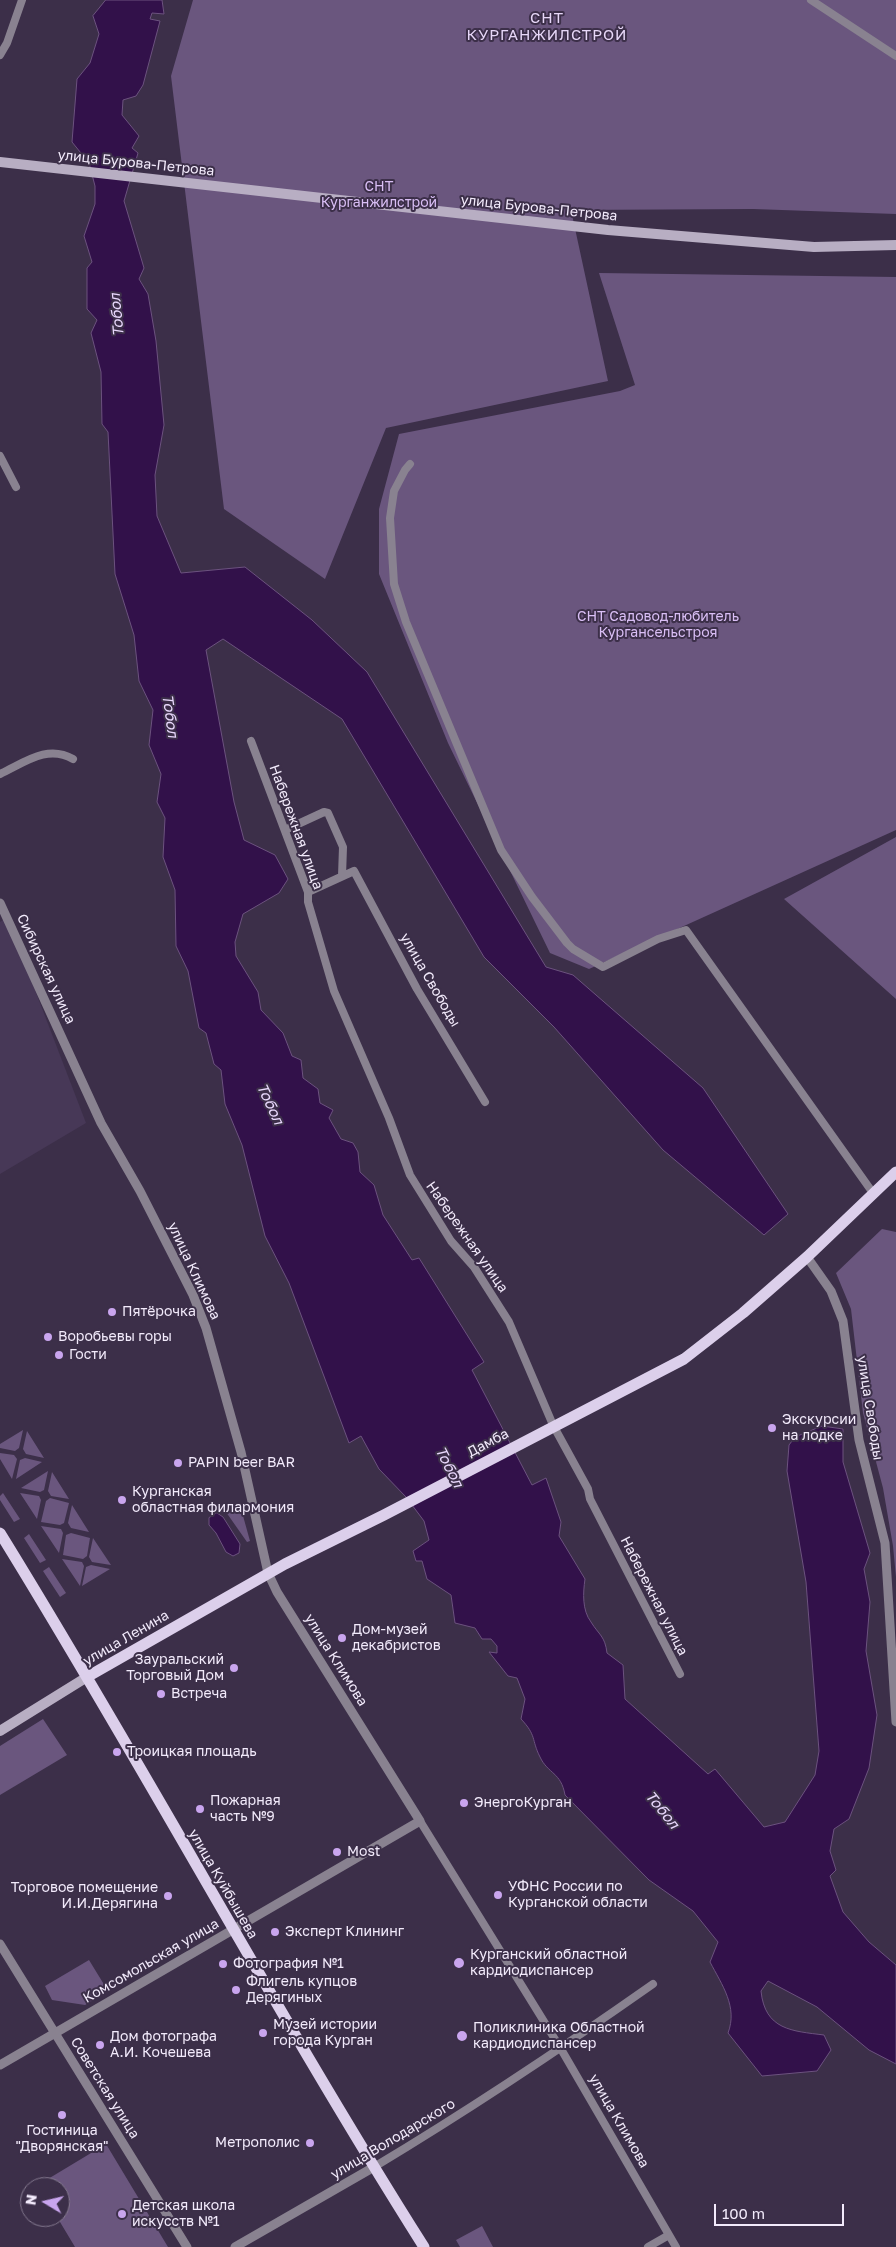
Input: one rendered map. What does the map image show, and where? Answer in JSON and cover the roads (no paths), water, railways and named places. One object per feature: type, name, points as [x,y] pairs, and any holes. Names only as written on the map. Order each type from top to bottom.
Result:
[{"type":"main road","name":"улица Бурова-Петрова","points":[[0,162],[628,232],[814,247],[896,244]]},
{"type":"main road","name":"Дамба","points":[[268,1573],[684,1359],[743,1313],[807,1257],[896,1172]]},
{"type":"main road","name":"улица Куйбышева","points":[[0,1533],[87,1677],[232,1929],[424,2247]]},
{"type":"main road","name":"улица Ленина","points":[[0,1731],[87,1677],[268,1573]]},
{"type":"street","points":[[0,55],[8,43],[22,0]]},
{"type":"street","points":[[811,0],[896,56]]},
{"type":"street","points":[[0,456],[16,487]]},
{"type":"street","points":[[410,464],[394,491],[390,518],[394,584],[421,660],[450,723],[501,850],[532,897],[567,943],[603,967],[658,939],[686,930],[873,1193]]},
{"type":"street","name":"Набережная улица","points":[[251,741],[308,892],[308,902],[334,991],[389,1118],[410,1175],[451,1241],[474,1267],[509,1322],[554,1425],[680,1674]]},
{"type":"street","points":[[0,774],[45,752],[63,754],[73,759]]},
{"type":"street","points":[[285,830],[324,812],[328,814],[343,847],[342,876],[308,892]]},
{"type":"street","name":"улица Свободы","points":[[342,876],[354,871],[417,989],[485,1102]]},
{"type":"street","name":"Сибирская улица","points":[[0,903],[67,1046]]},
{"type":"street","name":"улица Климова","points":[[67,1046],[101,1123],[175,1257],[206,1328],[241,1452],[268,1573],[277,1592],[561,2049],[676,2247]]},
{"type":"street","name":"улица Свободы","points":[[807,1257],[831,1291],[843,1321],[859,1440],[885,1543],[896,1722]]},
{"type":"street","name":"Комсомольская улица","points":[[0,2065],[420,1821]]},
{"type":"street","name":"Советская улица","points":[[0,1944],[188,2247]]},
{"type":"street","points":[[561,2049],[653,1984]]},
{"type":"street","name":"улица Володарского","points":[[235,2247],[460,2115],[561,2049]]},
{"type":"street","points":[[648,2247],[669,2235]]},
{"type":"water","name":"Тобол","points":[[106,0],[162,0],[164,14],[152,13],[150,19],[160,21],[143,85],[136,96],[123,100],[122,115],[139,136],[132,148],[138,153],[124,201],[144,268],[139,279],[148,294],[156,341],[164,425],[155,475],[157,516],[181,573],[245,567],[312,620],[367,672],[546,967],[573,975],[703,1088],[788,1214],[764,1235],[663,1150],[554,1027],[484,957],[342,719],[223,639],[206,650],[234,802],[244,840],[275,855],[288,879],[279,893],[243,914],[235,942],[236,956],[258,992],[261,1010],[283,1033],[292,1056],[301,1060],[303,1078],[318,1089],[320,1103],[333,1110],[329,1118],[341,1139],[353,1143],[358,1152],[360,1172],[374,1185],[383,1215],[412,1260],[419,1258],[484,1362],[472,1370],[532,1485],[546,1478],[561,1522],[559,1536],[585,1579],[584,1601],[588,1617],[603,1639],[607,1653],[623,1665],[625,1699],[708,1774],[715,1769],[764,1827],[785,1822],[815,1775],[819,1751],[806,1582],[787,1471],[789,1445],[795,1437],[822,1426],[843,1429],[843,1462],[870,1553],[864,1569],[870,1602],[866,1651],[877,1715],[869,1768],[849,1819],[834,1829],[830,1851],[836,1870],[830,1876],[843,1912],[869,1942],[896,1965],[896,2064],[869,2050],[817,2007],[768,1981],[761,1991],[768,2014],[774,2021],[791,2030],[824,2035],[831,2050],[817,2071],[762,2076],[728,2033],[731,2023],[730,2005],[724,1988],[710,1962],[718,1942],[693,1911],[649,1880],[565,1795],[561,1782],[543,1763],[532,1734],[521,1719],[525,1699],[517,1678],[508,1676],[489,1652],[497,1653],[497,1646],[491,1639],[482,1639],[475,1628],[455,1623],[451,1595],[427,1579],[422,1561],[416,1561],[413,1551],[429,1540],[424,1521],[406,1497],[379,1469],[361,1436],[349,1443],[289,1283],[265,1236],[242,1145],[225,1104],[221,1070],[214,1064],[206,1033],[199,1028],[188,971],[176,946],[175,890],[163,857],[165,818],[157,802],[161,774],[149,745],[153,710],[139,681],[134,635],[115,574],[108,432],[102,424],[101,372],[91,333],[97,320],[87,309],[87,268],[92,262],[84,236],[95,204],[95,186],[89,163],[72,142],[77,79],[90,63],[99,34],[93,16]]},
{"type":"water","points":[[217,1513],[223,1517],[240,1544],[239,1553],[233,1556],[226,1552],[216,1533],[209,1525],[209,1518]]},
{"type":"place","name":"Пятёрочка","points":[[112,1312]]},
{"type":"place","name":"Воробьевы горы","points":[[48,1337]]},
{"type":"place","name":"Гости","points":[[59,1355]]},
{"type":"place","name":"Экскурсии на лодке","points":[[772,1428]]},
{"type":"place","name":"PAPIN beer BAR","points":[[178,1463]]},
{"type":"place","name":"Курганская областная филармония","points":[[122,1500]]},
{"type":"place","name":"Дом-музей декабристов","points":[[342,1638]]},
{"type":"place","name":"Зауральский Торговый Дом","points":[[234,1668]]},
{"type":"place","name":"Встреча","points":[[161,1694]]},
{"type":"place","name":"Троицкая площадь","points":[[117,1752]]},
{"type":"place","name":"ЭнергоКурган","points":[[464,1803]]},
{"type":"place","name":"Пожарная часть №9","points":[[200,1809]]},
{"type":"place","name":"Most","points":[[337,1852]]},
{"type":"place","name":"УФНС России по Курганской области","points":[[498,1895]]},
{"type":"place","name":"Торговое помещение И.И.Дерягина","points":[[168,1896]]},
{"type":"place","name":"Эксперт Клининг","points":[[275,1932]]},
{"type":"place","name":"Курганский областной кардиодиспансер","points":[[459,1963]]},
{"type":"place","name":"Фотография №1","points":[[223,1964]]},
{"type":"place","name":"Флигель купцов Дерягиных","points":[[236,1990]]},
{"type":"place","name":"Музей истории города Курган","points":[[263,2033]]},
{"type":"place","name":"Поликлиника Областной кардиодиспансер","points":[[462,2036]]},
{"type":"place","name":"Дом фотографа А.И. Кочешева","points":[[100,2045]]},
{"type":"place","name":"Гостиница \"Дворянская\"","points":[[62,2115]]},
{"type":"place","name":"Метрополис","points":[[310,2143]]},
{"type":"place","name":"Детская школа искусств №1","points":[[122,2214]]},
{"type":"district","name":"СНТ КУРГАНЖИЛСТРОЙ","points":[[547,26]]},
{"type":"park label","name":"СНТ Курганжилстрой","points":[[379,196]]},
{"type":"park label","name":"СНТ Садовод-любитель Кургансельстроя","points":[[658,626]]}]
